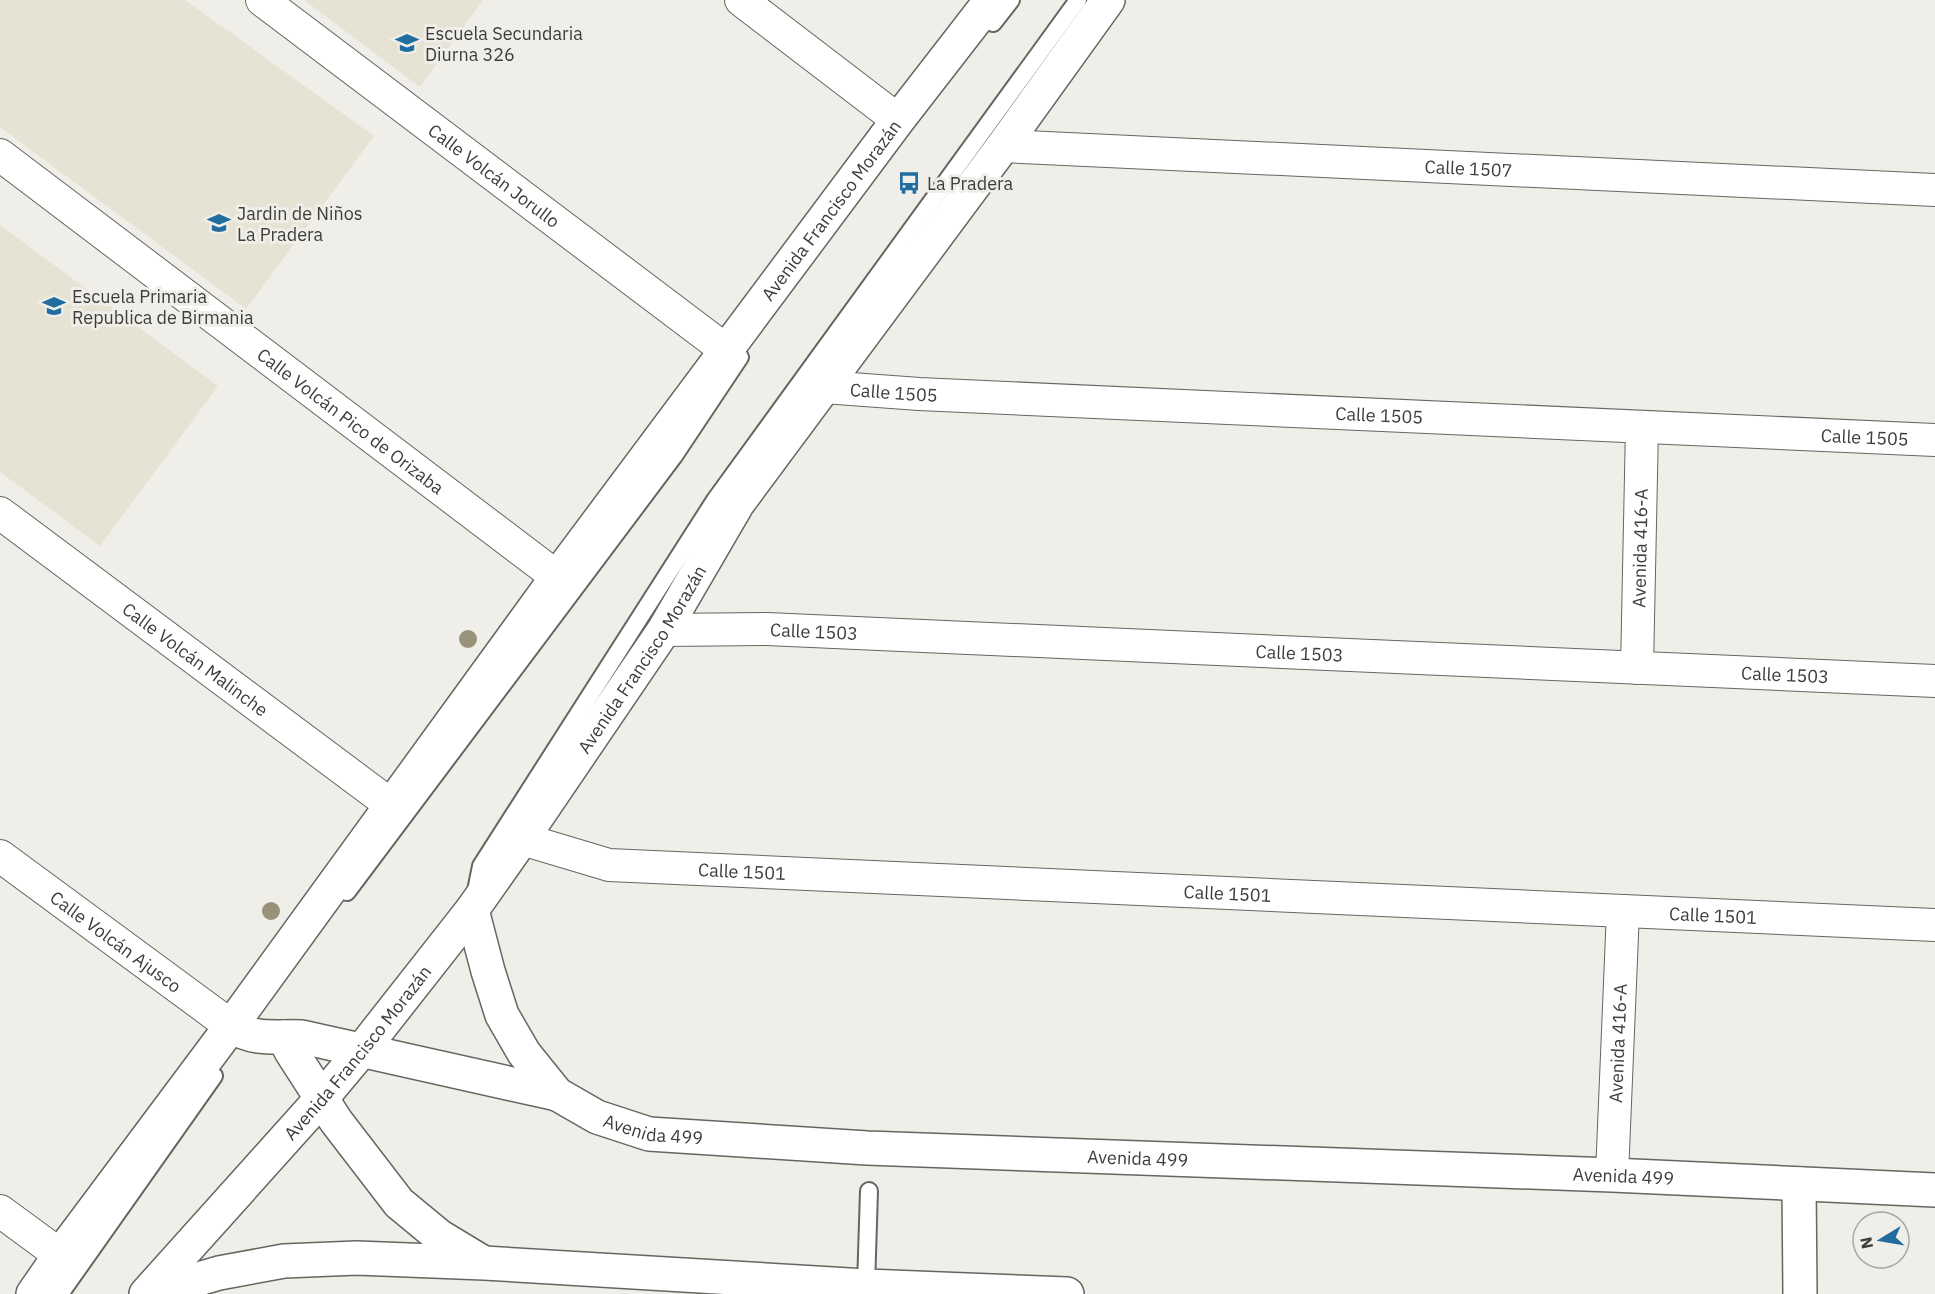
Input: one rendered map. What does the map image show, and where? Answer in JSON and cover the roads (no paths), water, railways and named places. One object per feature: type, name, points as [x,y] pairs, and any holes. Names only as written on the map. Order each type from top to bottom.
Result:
[{"type":"street","name":"Calle Volcán Jorullo","points":[[262,0],[727,351]]},
{"type":"street","points":[[741,0],[898,120]]},
{"type":"street","name":"Avenida Francisco Morazán","points":[[33,1294],[60,1255],[237,1030],[391,805],[557,577],[898,120],[991,0]]},
{"type":"street","name":"Avenida Francisco Morazán","points":[[146,1294],[321,1099],[472,910],[664,630],[738,503],[1003,146],[1108,0]]},
{"type":"street","name":"Calle 1507","points":[[1003,146],[1935,190]]},
{"type":"street","name":"Calle Volcán Pico de Orizaba","points":[[0,155],[557,577]]},
{"type":"street","name":"Calle 1505","points":[[824,387],[919,394],[1935,440]]},
{"type":"street","name":"Avenida 416-A","points":[[1637,668],[1642,427]]},
{"type":"street","name":"Calle Volcán Malinche","points":[[0,513],[391,805]]},
{"type":"street","name":"Calle 1503","points":[[664,630],[778,630],[1935,681]]},
{"type":"street","name":"Calle 1501","points":[[522,839],[609,865],[1935,925]]},
{"type":"street","name":"Calle Volcán Ajusco","points":[[0,856],[237,1030]]},
{"type":"street","name":"Avenida 499","points":[[472,910],[502,1015],[524,1053],[557,1094],[597,1117],[649,1134],[867,1148],[1612,1175],[1935,1190]]},
{"type":"street","name":"Avenida 416-A","points":[[1612,1175],[1623,911]]},
{"type":"street","points":[[237,1030],[260,1037],[302,1037],[557,1094]]},
{"type":"street","points":[[284,1037],[321,1099],[399,1203],[439,1236],[484,1263]]},
{"type":"street","points":[[1799,1184],[1800,1294]]},
{"type":"street","points":[[0,1211],[60,1255]]},
{"type":"street","points":[[146,1294],[219,1273],[284,1260],[357,1258],[484,1263],[866,1286],[1067,1294]]},
{"type":"lane","points":[[60,1294],[237,1030],[370,864],[674,456],[779,299],[1011,0]]},
{"type":"lane","points":[[472,910],[481,866],[715,500],[1078,0]]},
{"type":"lane","points":[[866,1286],[869,1191]]},
{"type":"place","name":"Escuela Secundaria Diurna 326","points":[[407,43]]},
{"type":"place","name":"La Pradera","points":[[909,183]]},
{"type":"place","name":"Jardin de Niños La Pradera","points":[[219,223]]},
{"type":"place","name":"Escuela Primaria Republica de Birmania","points":[[54,306]]}]
